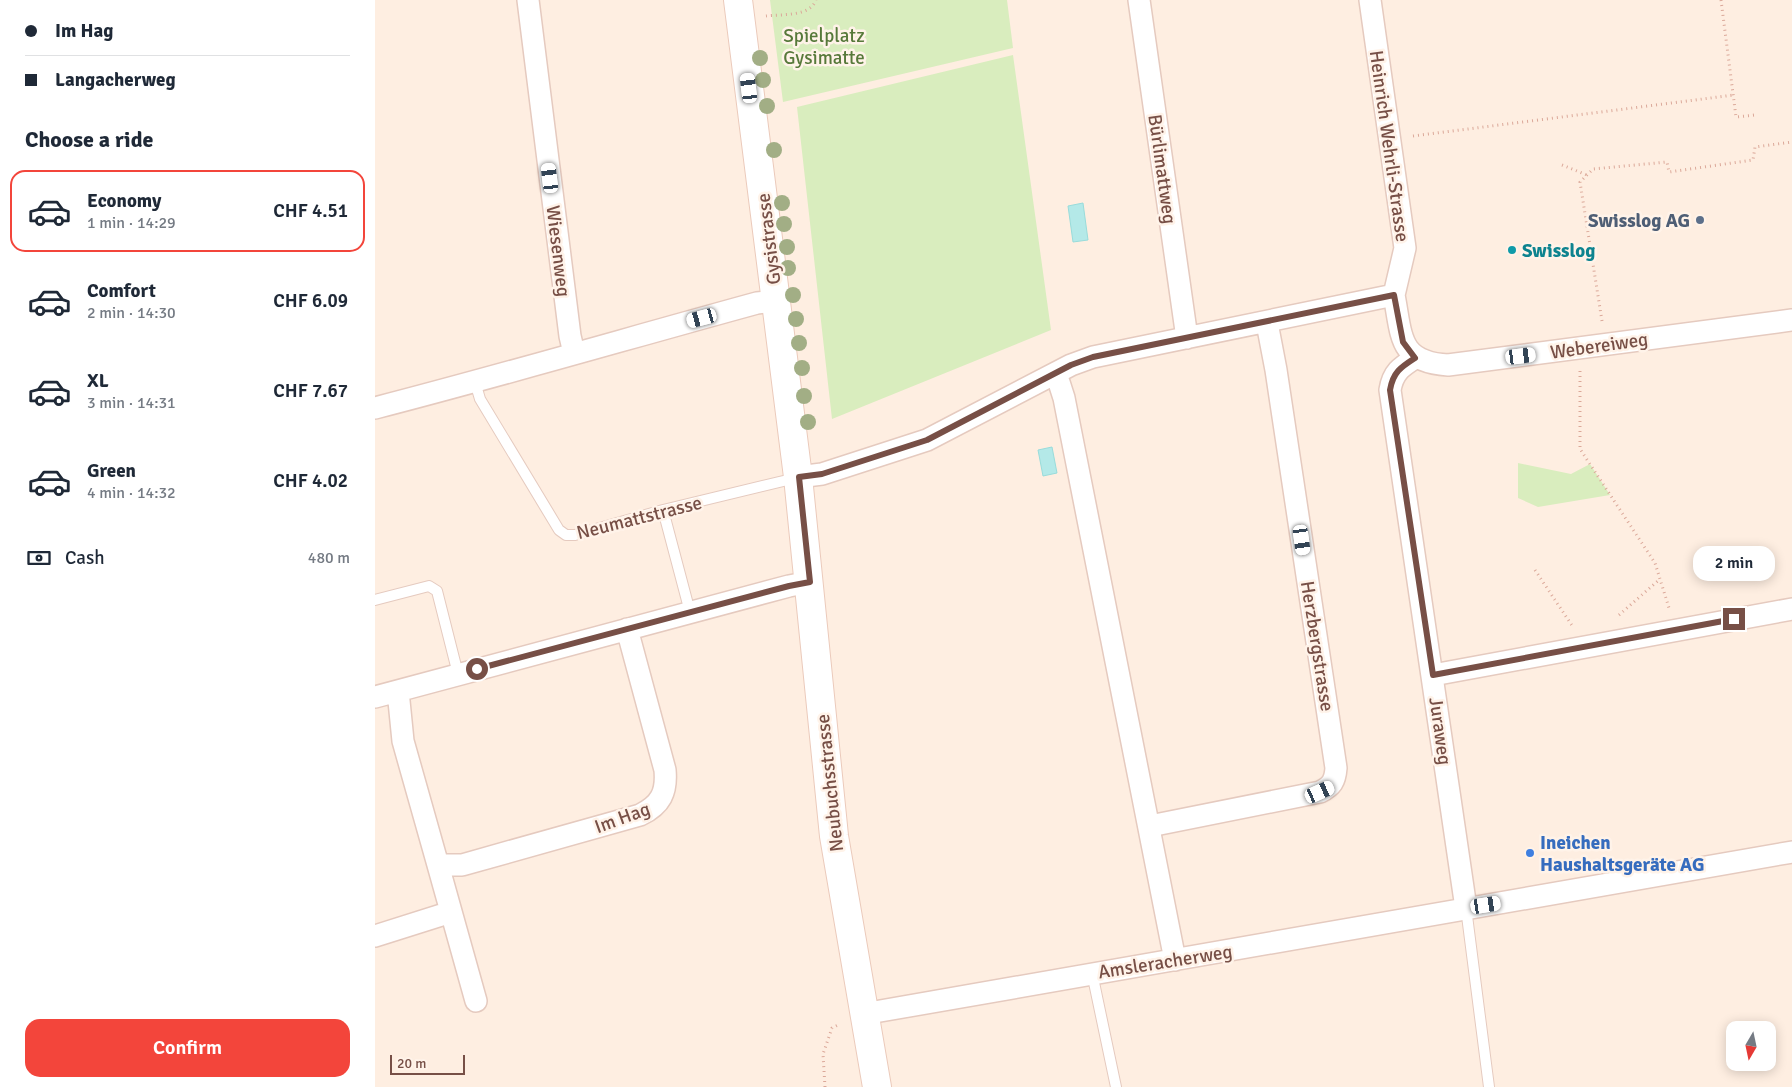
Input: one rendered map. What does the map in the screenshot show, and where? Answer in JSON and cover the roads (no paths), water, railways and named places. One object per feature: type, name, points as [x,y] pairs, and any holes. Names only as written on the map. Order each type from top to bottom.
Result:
[{"type":"street","name":"Wiesenweg","points":[[528,0],[569,336],[574,353]]},
{"type":"street","name":"Bürlimattweg","points":[[1139,0],[1187,338]]},
{"type":"street","name":"Heinrich Wehrli-Strasse","points":[[1370,0],[1405,248],[1394,295]]},
{"type":"street","name":"Gysistrasse","points":[[739,10],[799,477]]},
{"type":"street","points":[[799,477],[822,474],[927,440],[1056,373],[1093,357],[1267,323],[1394,295],[1403,342],[1415,358]]},
{"type":"street","points":[[375,408],[757,303],[775,301]]},
{"type":"street","name":"Webereiweg","points":[[1415,358],[1430,364],[1448,365],[1792,320]]},
{"type":"street","name":"Herzbergstrasse","points":[[1150,826],[1320,792],[1330,787],[1335,778],[1333,748],[1279,389],[1267,323]]},
{"type":"street","name":"Juraweg","points":[[1415,358],[1399,368],[1392,378],[1390,390],[1466,908]]},
{"type":"street","points":[[1056,373],[1064,398],[1175,960]]},
{"type":"street","name":"Neubuchsstrasse","points":[[799,477],[834,836],[877,1087]]},
{"type":"street","points":[[375,697],[690,612],[810,582]]},
{"type":"street","points":[[1433,675],[1792,609]]},
{"type":"street","name":"Im Hag","points":[[438,865],[457,866],[481,860],[640,815],[659,803],[665,793],[665,770],[627,629]]},
{"type":"street","points":[[398,691],[403,741],[476,1001]]},
{"type":"street","name":"Amsleracherweg","points":[[863,1014],[1792,852]]},
{"type":"street","points":[[375,936],[451,912]]},
{"type":"lane","name":"Neumattstrasse","points":[[475,382],[480,399],[559,530],[566,535],[575,535],[663,510],[799,477]]},
{"type":"lane","points":[[663,510],[690,612]]},
{"type":"lane","points":[[375,600],[429,586],[437,591],[459,674]]},
{"type":"lane","points":[[1466,908],[1489,1087]]},
{"type":"lane","points":[[1092,973],[1116,1087]]},
{"type":"water","points":[[1083,203],[1088,240],[1073,242],[1068,206]]},
{"type":"water","points":[[1052,447],[1057,473],[1043,476],[1038,450]]},
{"type":"place","name":"Swisslog AG","points":[[1700,220]]},
{"type":"place","name":"Swisslog","points":[[1512,250]]},
{"type":"place","name":"Ineichen Haushaltsgeräte AG","points":[[1530,853]]},
{"type":"park label","name":"Spielplatz Gysimatte","points":[[824,46]]}]
